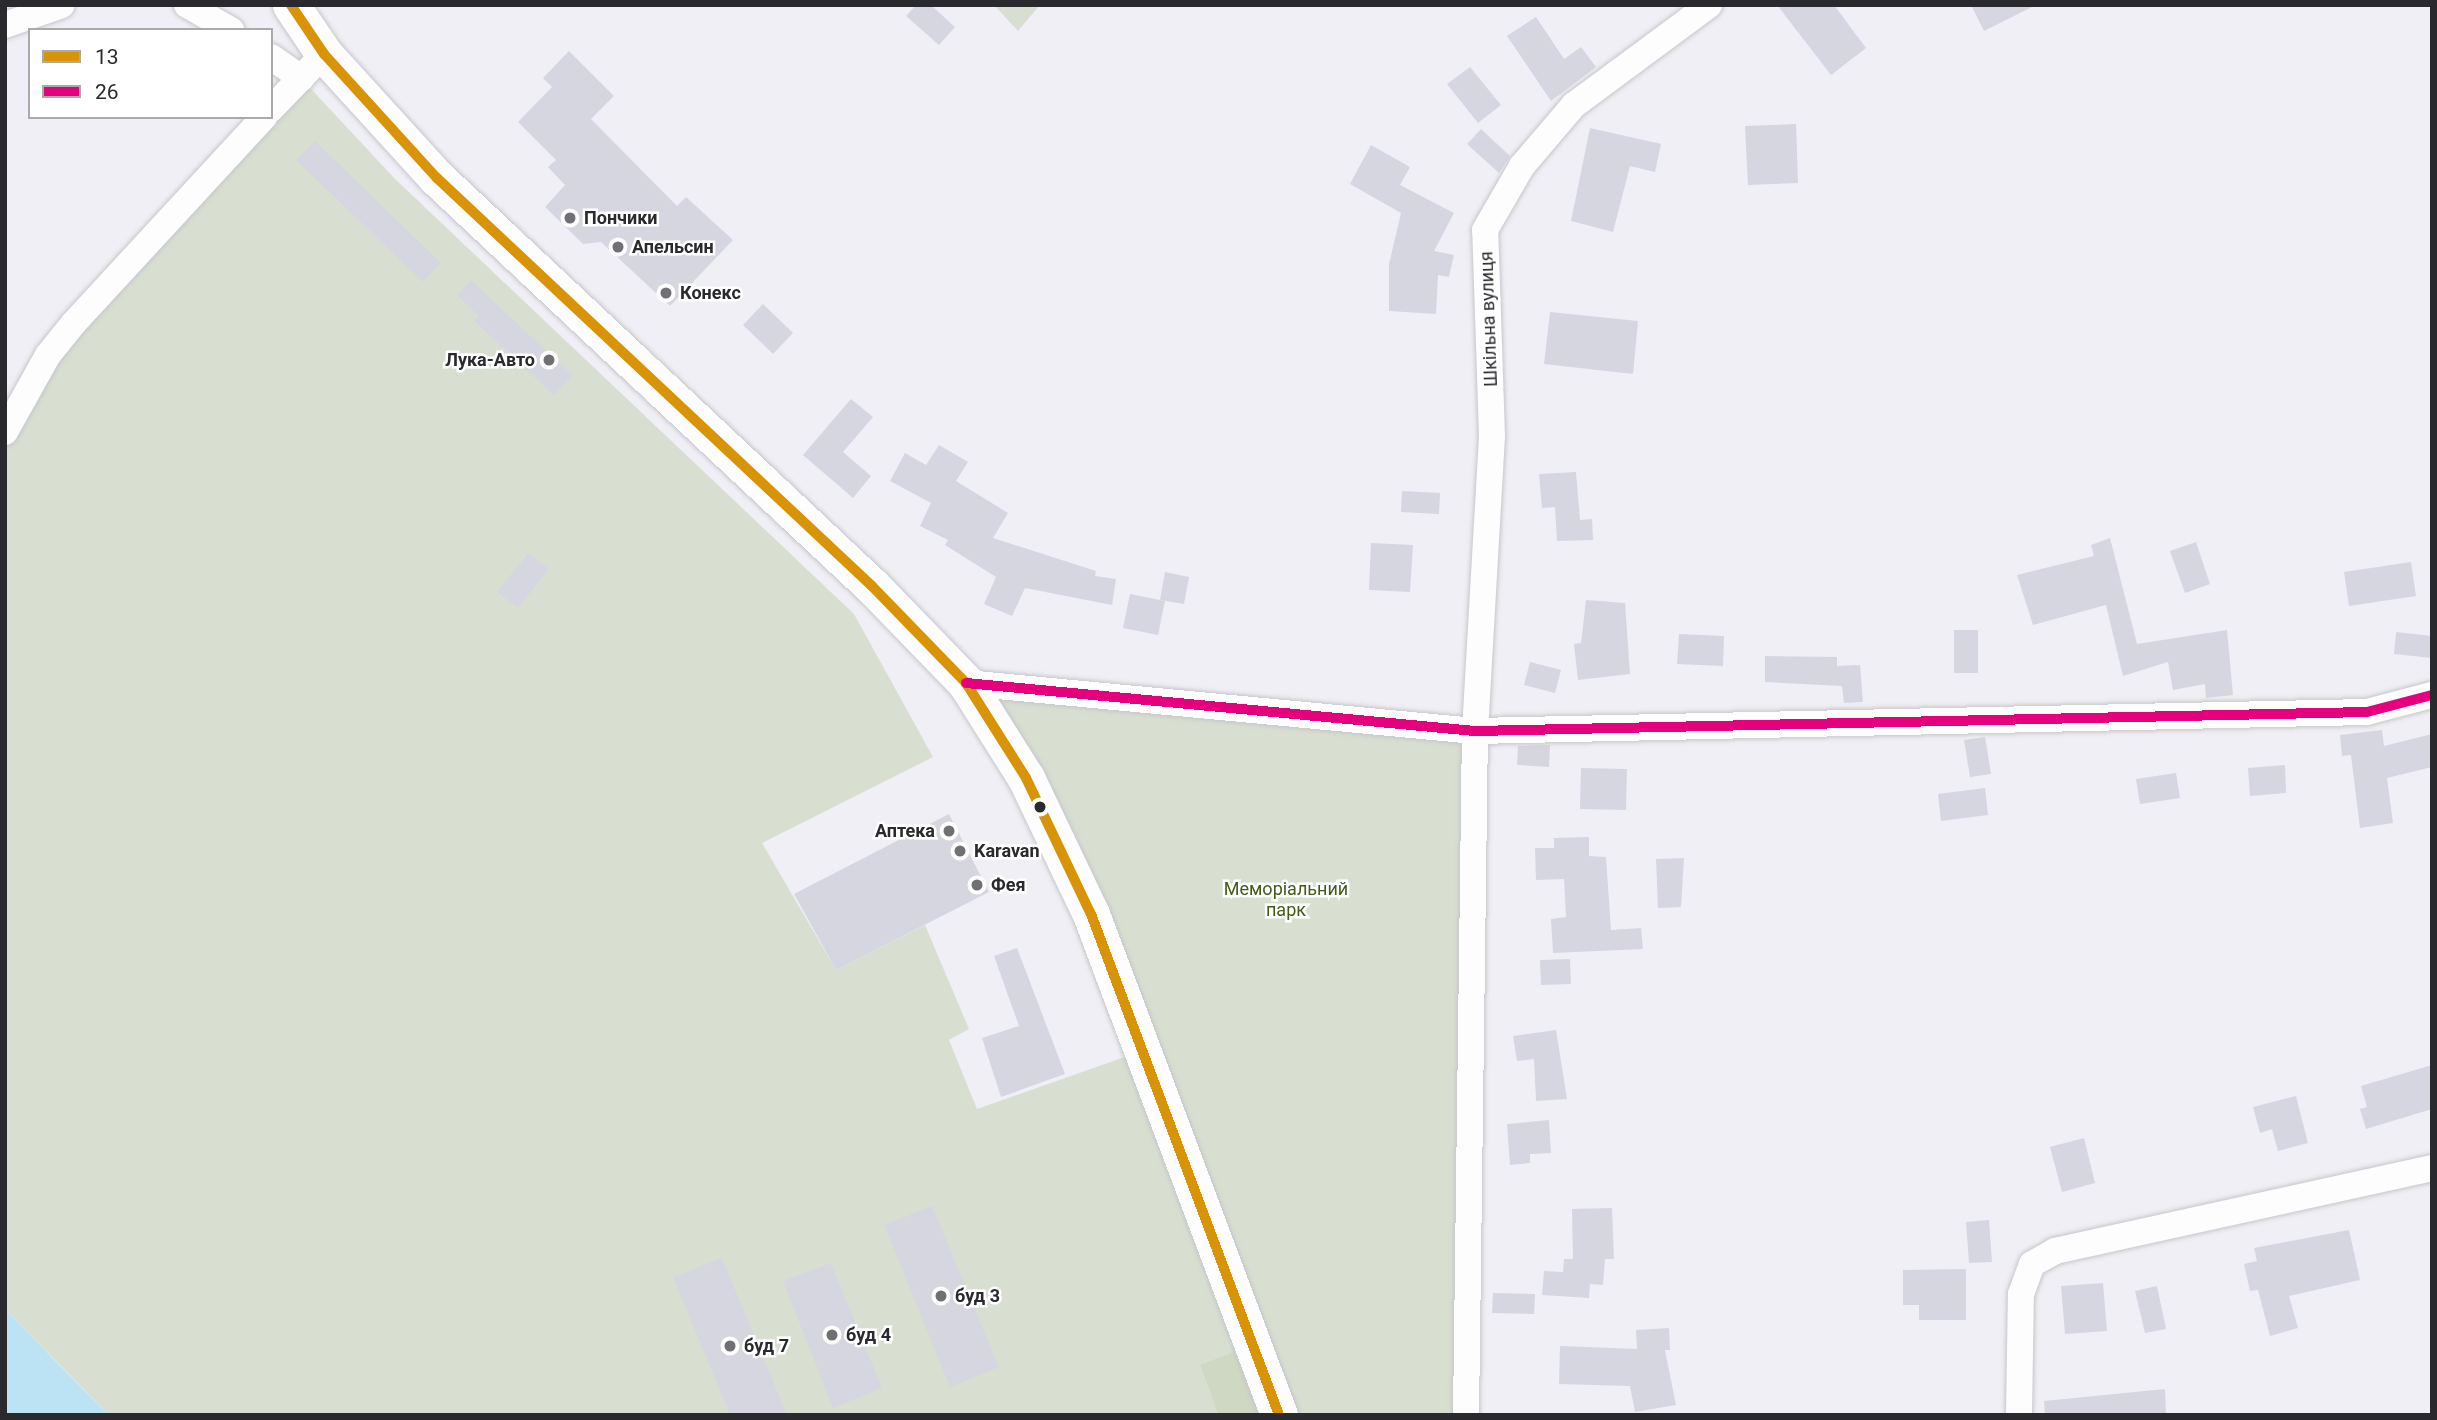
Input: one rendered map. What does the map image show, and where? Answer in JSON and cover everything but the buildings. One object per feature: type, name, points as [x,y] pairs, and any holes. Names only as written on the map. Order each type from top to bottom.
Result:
[{"type":"main road","points":[[291,5],[313,66],[437,178],[872,586],[966,683],[1039,803],[1090,914],[1279,1415]]},
{"type":"street","points":[[5,26],[62,5]]},
{"type":"street","points":[[187,5],[227,28]]},
{"type":"street","name":"Шкільна вулиця","points":[[1466,1415],[1475,730],[1492,436],[1485,230],[1522,166],[1574,105],[1709,5]]},
{"type":"street","points":[[273,57],[313,66]]},
{"type":"street","points":[[273,108],[313,66]]},
{"type":"street","points":[[5,432],[48,355],[73,324],[262,119]]},
{"type":"street","points":[[966,683],[1475,730],[2367,712],[2432,695]]},
{"type":"street","points":[[2019,1415],[2021,1294],[2032,1264],[2055,1251],[2432,1168]]},
{"type":"green space","points":[[994,5],[1040,5],[1018,31]]},
{"type":"green space","name":"Меморіальний парк","points":[[301,78],[394,178],[854,614],[933,757],[762,843],[836,970],[925,925],[969,1029],[949,1040],[977,1109],[1142,1051],[966,683],[1475,731],[1466,1415],[1279,1415],[1200,1365],[1218,1415],[109,1415],[5,1309],[5,432],[27,392],[265,119],[273,119],[273,110]]},
{"type":"green space","points":[[1252,1345],[1279,1415],[1218,1415],[1200,1365]]},
{"type":"water","points":[[5,1309],[76,1382],[109,1415],[5,1415]]},
{"type":"transit line","name":"13","points":[[291,5],[324,54],[437,178],[872,586],[966,683],[1026,778],[1091,914],[1279,1415]]},
{"type":"transit line","name":"26","points":[[966,683],[1475,731],[2367,712],[2432,695]]},
{"type":"place","name":"Пончики","points":[[570,218]]},
{"type":"place","name":"Апельсин","points":[[618,247]]},
{"type":"place","name":"Конекс","points":[[666,293]]},
{"type":"place","name":"Лука-Авто","points":[[549,360]]},
{"type":"place","name":"Аптека","points":[[949,831]]},
{"type":"place","name":"Karavan","points":[[960,851]]},
{"type":"place","name":"Фея","points":[[977,885]]},
{"type":"place","name":"буд 3","points":[[941,1296]]},
{"type":"place","name":"буд 4","points":[[832,1335]]},
{"type":"place","name":"буд 7","points":[[730,1346]]}]
